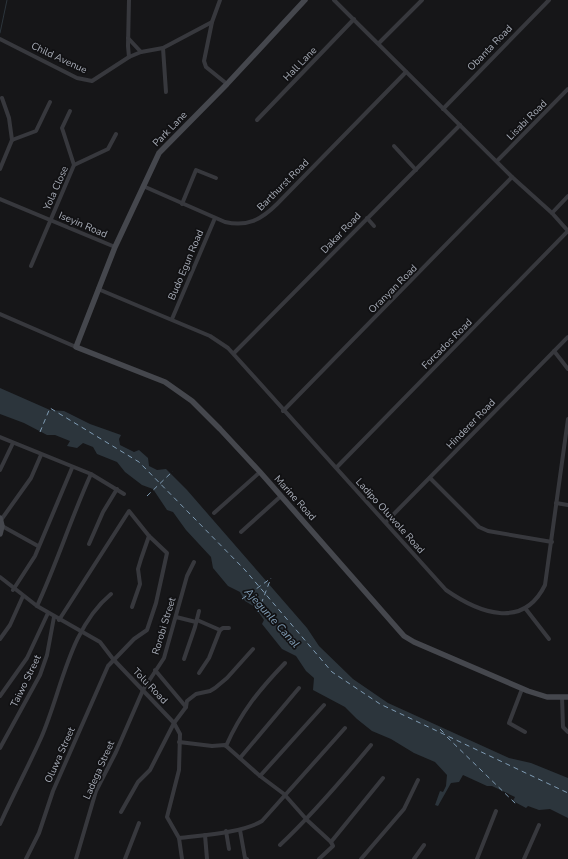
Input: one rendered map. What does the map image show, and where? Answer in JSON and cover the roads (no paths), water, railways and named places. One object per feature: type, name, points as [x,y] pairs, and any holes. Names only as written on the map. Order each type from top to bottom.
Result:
[{"type":"street","points":[[129,0],[129,57]]},
{"type":"street","points":[[220,0],[212,22],[204,61],[206,67],[227,84]]},
{"type":"street","name":"Park Lane","points":[[76,347],[115,247],[159,153],[227,84],[305,0]]},
{"type":"street","points":[[334,0],[379,43],[406,72],[512,177],[552,213],[568,231]]},
{"type":"street","points":[[379,43],[422,0]]},
{"type":"street","name":"Obanta Road","points":[[443,109],[549,0]]},
{"type":"street","name":"Hall Lane","points":[[257,120],[354,19]]},
{"type":"street","name":"Child Avenue","points":[[0,39],[77,78],[92,81],[129,57],[141,52],[163,48],[212,22]]},
{"type":"street","points":[[128,38],[141,52]]},
{"type":"street","points":[[163,48],[166,92]]},
{"type":"street","name":"Barthurst Road","points":[[141,189],[234,224],[254,222],[264,216],[406,72]]},
{"type":"street","name":"Lisabi Road","points":[[497,161],[568,89]]},
{"type":"street","points":[[0,169],[12,140],[9,118],[2,98]]},
{"type":"street","points":[[12,140],[36,131],[50,102]]},
{"type":"street","points":[[70,111],[62,128],[74,165]]},
{"type":"street","name":"Dakar Road","points":[[234,354],[460,125]]},
{"type":"street","name":"Yola Close","points":[[30,266],[74,165],[108,149],[116,134]]},
{"type":"street","points":[[394,146],[416,170]]},
{"type":"street","points":[[182,204],[196,170],[216,178]]},
{"type":"street","name":"Oranyan Road","points":[[283,411],[512,177]]},
{"type":"street","points":[[552,213],[568,196]]},
{"type":"street","name":"Iseyin Road","points":[[0,199],[115,247]]},
{"type":"street","name":"Budo Egun Road","points":[[172,319],[215,218]]},
{"type":"street","points":[[367,218],[374,226]]},
{"type":"street","name":"Forcados Road","points":[[337,467],[568,231]]},
{"type":"street","name":"Ladipo Oluwole Road","points":[[98,289],[210,336],[234,354],[283,411],[337,467],[442,586],[452,594],[493,613],[502,614],[525,608]]},
{"type":"street","name":"Marine Road","points":[[0,314],[76,347],[165,382],[192,401],[260,472],[404,636],[414,642],[522,689],[547,697],[565,697]]},
{"type":"street","name":"Hinderer Road","points":[[386,522],[568,337]]},
{"type":"street","points":[[554,351],[568,369]]},
{"type":"street","points":[[549,639],[525,608],[536,598],[545,585],[568,419]]},
{"type":"street","points":[[0,437],[72,468],[90,474],[124,494]]},
{"type":"street","points":[[0,470],[13,443]]},
{"type":"street","points":[[0,534],[1,522],[31,478],[41,455]]},
{"type":"street","points":[[14,590],[35,556],[72,468]]},
{"type":"street","points":[[214,513],[260,472]]},
{"type":"street","points":[[37,606],[53,573],[72,516],[90,474]]},
{"type":"street","points":[[430,478],[479,527],[488,531],[552,542]]},
{"type":"street","points":[[89,544],[103,512],[117,489]]},
{"type":"street","points":[[241,532],[281,496]]},
{"type":"street","points":[[556,503],[568,505]]},
{"type":"street","points":[[59,620],[128,511],[149,536],[138,569],[140,584],[132,607]]},
{"type":"street","points":[[1,522],[38,546]]},
{"type":"street","name":"Oluwa Street","points":[[26,859],[39,833],[53,791],[102,680],[113,660],[134,639],[146,630],[154,610],[167,555],[149,536]]},
{"type":"street","name":"Rorobi Street","points":[[143,690],[164,658],[187,576],[194,562]]},
{"type":"street","name":"Tolu Road","points":[[0,577],[14,590],[37,606],[59,620],[100,642],[113,660],[174,723]]},
{"type":"street","points":[[0,824],[40,739],[82,631],[93,610],[111,594]]},
{"type":"street","points":[[0,639],[10,625],[23,596]]},
{"type":"street","points":[[184,659],[199,611]]},
{"type":"street","points":[[0,696],[27,658],[48,613]]},
{"type":"street","name":"Taiwo Street","points":[[0,748],[40,675],[47,655],[54,617]]},
{"type":"street","points":[[176,617],[196,621],[220,630],[223,628],[229,628]]},
{"type":"street","points":[[199,673],[209,658],[220,630]]},
{"type":"street","points":[[121,812],[138,782],[150,770],[174,723],[186,707],[188,700],[196,694],[210,691],[227,678],[253,649]]},
{"type":"street","points":[[226,746],[235,725],[246,707],[285,663]]},
{"type":"street","points":[[155,670],[186,707]]},
{"type":"street","points":[[240,758],[299,688]]},
{"type":"street","points":[[522,689],[509,723],[525,732]]},
{"type":"street","name":"Ladega Street","points":[[76,859],[96,791],[116,752],[143,690]]},
{"type":"street","points":[[565,697],[564,727],[568,732]]},
{"type":"street","points":[[260,776],[324,705]]},
{"type":"street","points":[[174,723],[180,734],[178,742],[179,770],[167,817],[179,838],[182,859]]},
{"type":"street","points":[[179,838],[240,830],[254,826],[262,821],[284,794],[344,728]]},
{"type":"street","points":[[178,742],[226,746],[260,776],[284,794],[307,820],[331,842],[333,846],[319,859]]},
{"type":"street","points":[[280,846],[307,820],[343,780],[370,745]]},
{"type":"street","points":[[331,842],[383,778]]},
{"type":"street","points":[[361,859],[404,809],[418,780]]},
{"type":"street","points":[[478,859],[496,811]]},
{"type":"street","points":[[125,859],[139,823]]},
{"type":"street","points":[[524,859],[539,825]]},
{"type":"street","points":[[240,830],[245,858],[247,859]]},
{"type":"street","points":[[226,831],[229,849]]},
{"type":"street","points":[[205,835],[207,859]]},
{"type":"street","points":[[414,859],[424,845]]},
{"type":"water","name":"Ajegunle Canal","points":[[0,388],[50,410],[64,411],[90,424],[121,435],[119,439],[120,445],[134,452],[139,450],[148,458],[149,466],[157,470],[166,469],[187,490],[307,628],[319,646],[353,679],[388,703],[509,758],[531,763],[568,778],[568,818],[550,809],[539,810],[528,806],[526,808],[513,801],[515,797],[463,775],[459,782],[451,783],[438,806],[435,805],[440,791],[443,792],[446,786],[447,775],[435,762],[414,753],[391,739],[372,731],[345,707],[313,690],[314,678],[306,671],[296,656],[282,649],[262,624],[264,620],[255,607],[245,601],[240,592],[228,586],[213,568],[211,557],[186,530],[173,512],[167,510],[153,489],[142,485],[125,472],[117,462],[97,454],[93,447],[83,443],[77,448],[67,446],[70,441],[55,435],[47,435],[24,423],[0,414]]},
{"type":"waterway","points":[[0,33],[7,0]]}]
